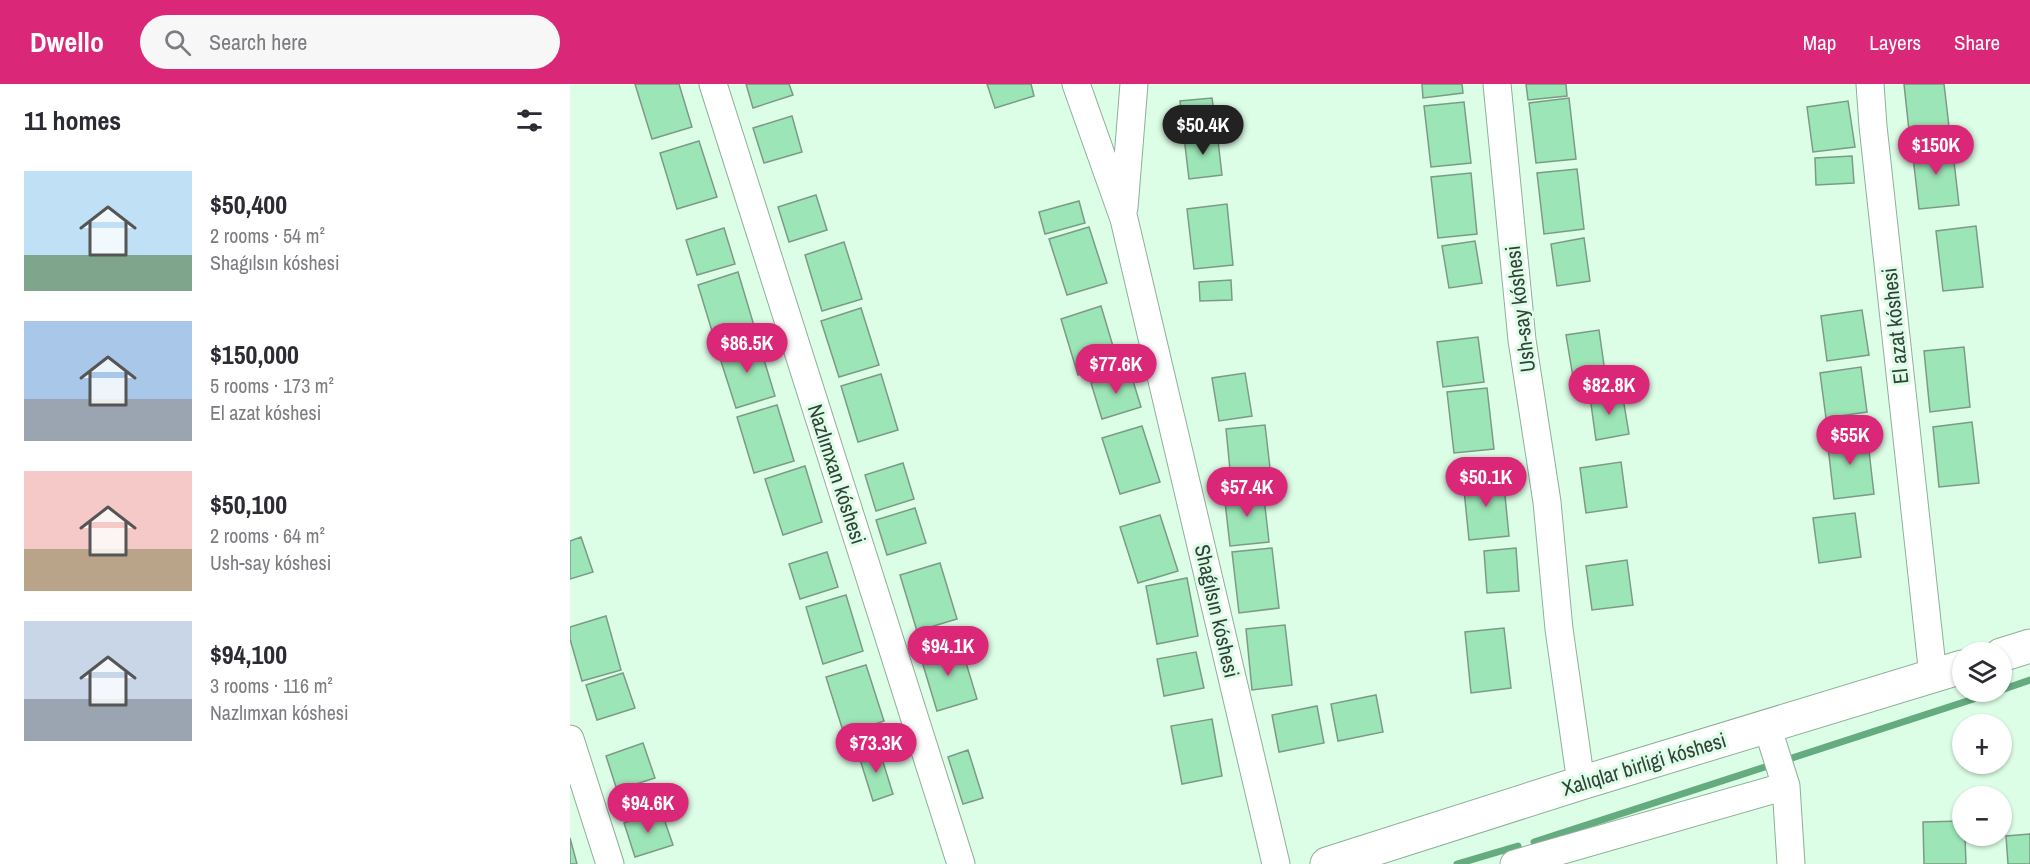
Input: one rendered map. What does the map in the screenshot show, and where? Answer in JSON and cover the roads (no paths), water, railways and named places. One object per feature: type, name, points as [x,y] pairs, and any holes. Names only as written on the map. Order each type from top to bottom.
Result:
[{"type":"street","name":"Nazlımxan kóshesi","points":[[712,84],[961,864]]},
{"type":"street","name":"Shaǵılsın kóshesi","points":[[1076,84],[1124,219],[1276,864]]},
{"type":"street","name":"Shaǵılsın kóshesi","points":[[1124,219],[1134,84]]},
{"type":"street","name":"Ush-say kóshesi","points":[[1497,84],[1522,340],[1547,502],[1559,629],[1581,783]]},
{"type":"street","name":"El azat kóshesi","points":[[1870,84],[1947,671]]},
{"type":"street","points":[[2012,652],[2030,646]]},
{"type":"street","name":"Xalıqlar birligi kóshesi","points":[[1327,864],[1581,783],[1947,671]]},
{"type":"street","points":[[1767,726],[1786,786],[1791,864]]},
{"type":"street","points":[[570,740],[610,864]]},
{"type":"street","points":[[1524,862],[1786,786]]},
{"type":"waterway","points":[[2012,686],[2030,680]]},
{"type":"waterway","points":[[1792,758],[1964,702]]},
{"type":"waterway","points":[[1534,842],[1768,766]]},
{"type":"waterway","points":[[1457,864],[1518,846]]}]
